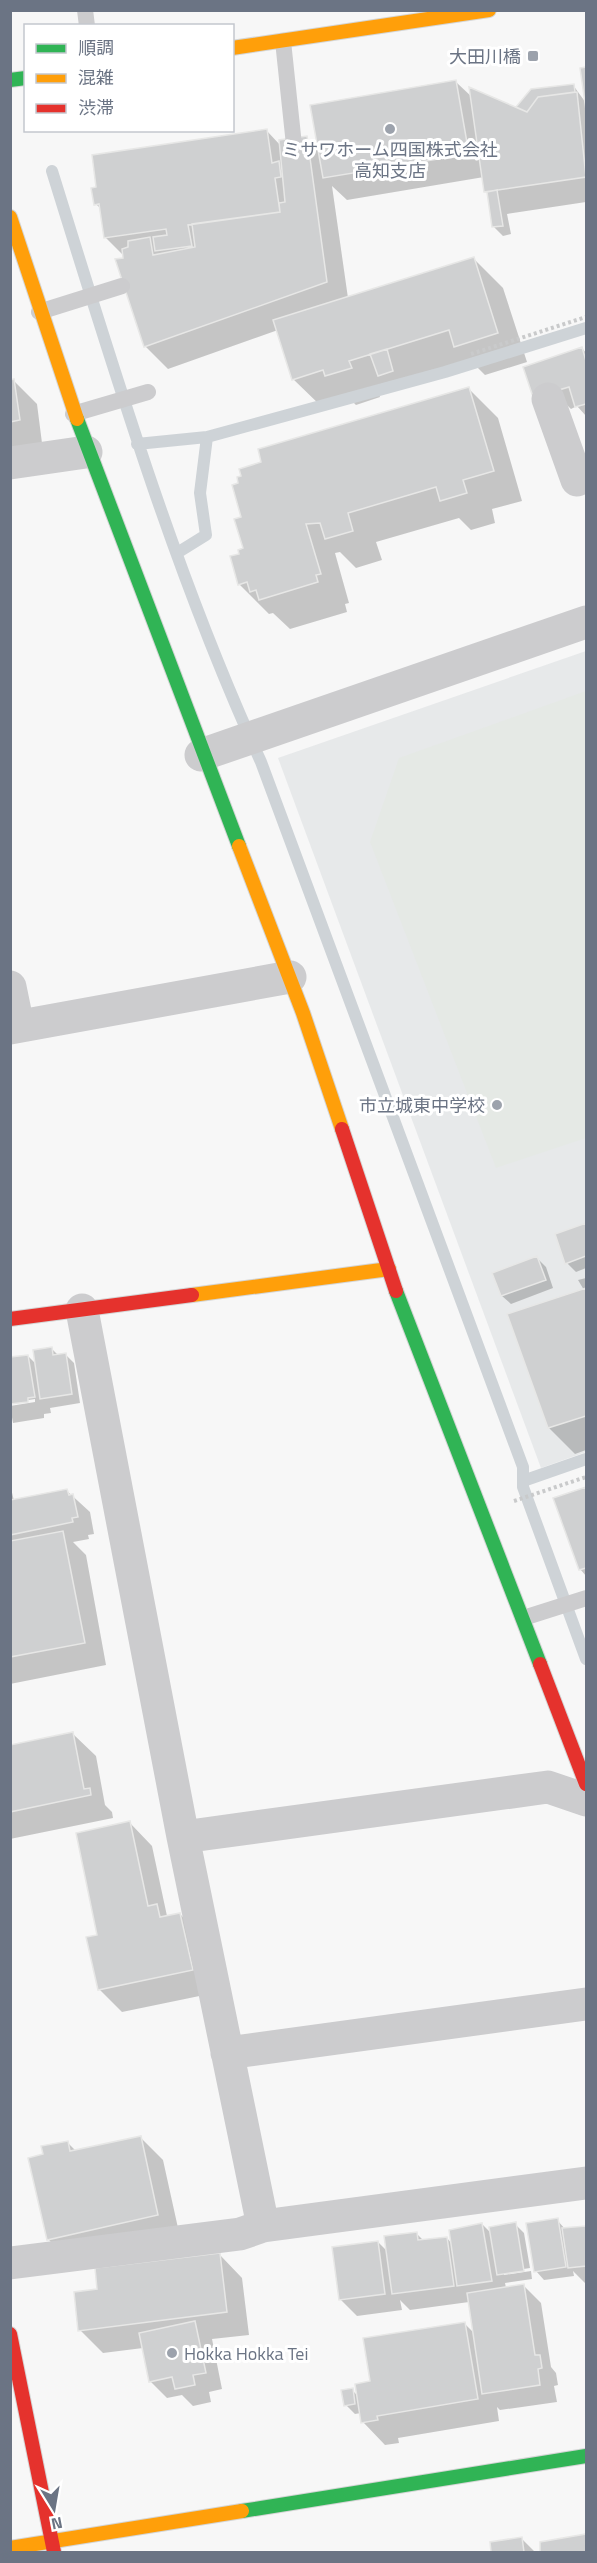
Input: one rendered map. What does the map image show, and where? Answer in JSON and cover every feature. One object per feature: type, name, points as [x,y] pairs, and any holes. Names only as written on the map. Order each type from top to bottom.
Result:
[{"type":"street","points":[[234,48],[489,10]]},
{"type":"street","points":[[10,217],[86,452],[201,755],[290,977],[389,1269],[586,1784]]},
{"type":"street","points":[[548,399],[574,435],[577,480]]},
{"type":"street","points":[[10,463],[86,452]]},
{"type":"street","points":[[201,755],[586,622]]},
{"type":"street","points":[[10,987],[14,1027],[290,977]]},
{"type":"street","points":[[10,1320],[389,1269]]},
{"type":"street","points":[[82,1310],[183,1837],[262,2226]]},
{"type":"street","points":[[183,1837],[548,1787],[586,1800]]},
{"type":"street","points":[[227,2054],[586,2004]]},
{"type":"street","points":[[10,2263],[240,2234],[262,2226],[586,2183]]},
{"type":"street","points":[[10,2334],[53,2547]]},
{"type":"street","points":[[10,2548],[53,2547],[586,2456]]},
{"type":"lane","points":[[283,41],[294,145]]},
{"type":"lane","points":[[39,312],[122,286]]},
{"type":"lane","points":[[73,414],[148,392]]},
{"type":"lane","points":[[523,1618],[585,1598]]},
{"type":"path","points":[[471,354],[586,317]]},
{"type":"path","points":[[539,1493],[586,1477]]},
{"type":"shaded area","name":"市立城東中学校","points":[[586,651],[586,1452],[541,1468],[278,758]]},
{"type":"shaded area","points":[[586,691],[586,1138],[496,1168],[370,842],[399,758]]},
{"type":"building","points":[[586,67],[586,110],[580,68]]},
{"type":"building","name":"ミサワホーム四国株式会社 高知支店","points":[[456,80],[469,154],[323,178],[310,105]]},
{"type":"building","points":[[574,84],[575,92],[538,97],[527,112],[516,107],[531,89]]},
{"type":"building","points":[[469,87],[527,112],[538,97],[577,92],[586,177],[484,192]]},
{"type":"building","points":[[267,129],[272,163],[279,161],[281,177],[275,178],[280,212],[188,225],[192,246],[155,251],[153,237],[167,235],[166,229],[104,238],[99,204],[94,205],[91,188],[96,187],[92,155]]},
{"type":"building","points":[[307,136],[327,282],[144,347],[115,259],[123,258],[122,249],[128,247],[128,241],[150,237],[153,255],[195,247],[192,224],[280,212],[279,203],[285,202],[279,140]]},
{"type":"building","points":[[497,190],[503,226],[492,227],[487,192]]},
{"type":"building","points":[[474,257],[498,333],[454,347],[449,330],[349,361],[352,368],[325,376],[323,370],[292,380],[273,320]]},
{"type":"building","points":[[582,347],[586,361],[586,404],[575,407],[569,387],[552,392],[550,388],[532,394],[523,367]]},
{"type":"building","points":[[387,349],[393,371],[378,376],[370,354]]},
{"type":"building","points":[[14,379],[20,420],[10,422],[10,380]]},
{"type":"building","points":[[469,387],[494,471],[463,480],[467,493],[440,501],[436,487],[348,513],[353,531],[325,539],[320,523],[306,524],[321,574],[316,575],[318,582],[259,600],[256,590],[250,592],[247,582],[238,585],[230,556],[239,554],[238,550],[243,548],[234,519],[241,517],[232,485],[238,483],[237,477],[241,476],[239,469],[261,462],[258,449]]},
{"type":"building","points":[[586,1223],[586,1256],[565,1264],[555,1234]]},
{"type":"building","points":[[537,1256],[546,1280],[501,1296],[492,1273]]},
{"type":"building","points":[[586,1288],[586,1416],[548,1428],[507,1314]]},
{"type":"building","points":[[52,1347],[53,1355],[66,1353],[72,1394],[40,1399],[33,1350]]},
{"type":"building","points":[[28,1355],[35,1397],[28,1398],[28,1402],[10,1404],[10,1357]]},
{"type":"building","points":[[586,1487],[586,1568],[579,1570],[553,1498]]},
{"type":"building","points":[[67,1489],[69,1495],[73,1494],[78,1517],[72,1518],[73,1522],[10,1535],[10,1500]]},
{"type":"building","points":[[63,1531],[85,1643],[10,1657],[10,1541]]},
{"type":"building","points":[[73,1732],[84,1789],[90,1788],[91,1795],[10,1812],[10,1745]]},
{"type":"building","points":[[130,1821],[148,1906],[157,1904],[160,1917],[180,1913],[193,1970],[98,1990],[86,1937],[97,1935],[76,1833]]},
{"type":"building","points":[[141,2136],[158,2215],[47,2240],[28,2158],[43,2154],[41,2146],[68,2141],[70,2151]]},
{"type":"building","points":[[558,2218],[566,2267],[534,2272],[526,2223]]},
{"type":"building","points":[[516,2222],[524,2271],[497,2275],[489,2227]]},
{"type":"building","points":[[482,2223],[492,2281],[457,2286],[449,2230]]},
{"type":"building","points":[[586,2226],[586,2266],[568,2268],[562,2228]]},
{"type":"building","points":[[417,2232],[418,2240],[447,2237],[454,2286],[392,2294],[384,2236]]},
{"type":"building","points":[[378,2241],[385,2294],[339,2300],[332,2247]]},
{"type":"building","points":[[220,2253],[227,2312],[78,2331],[74,2292],[97,2289],[95,2268]]},
{"type":"building","points":[[524,2284],[535,2355],[540,2355],[542,2368],[538,2369],[540,2385],[482,2394],[467,2293]]},
{"type":"building","name":"Hokka Hokka Tei","points":[[195,2321],[206,2373],[193,2375],[195,2385],[175,2389],[172,2377],[149,2382],[139,2333]]},
{"type":"building","points":[[465,2322],[478,2399],[377,2416],[378,2420],[361,2423],[355,2384],[370,2381],[363,2338]]},
{"type":"building","points":[[353,2388],[355,2404],[344,2406],[341,2390]]},
{"type":"building","points":[[586,2534],[586,2552],[540,2552],[540,2542]]},
{"type":"building","points":[[522,2537],[524,2552],[491,2552],[490,2542]]},
{"type":"waterway","points":[[52,171],[122,395],[173,544],[200,617],[261,762],[523,1467],[523,1487],[586,1659]]},
{"type":"waterway","points":[[177,553],[206,535],[200,493],[207,437],[445,372],[586,328]]},
{"type":"waterway","points":[[137,444],[207,437]]},
{"type":"waterway","points":[[523,1481],[586,1459]]},
{"type":"traffic: fast","points":[[10,80],[24,78]]},
{"type":"traffic: fast","points":[[77,419],[239,846]]},
{"type":"traffic: fast","points":[[396,1291],[540,1664]]},
{"type":"traffic: fast","points":[[242,2511],[586,2456]]},
{"type":"traffic: slow","points":[[234,48],[489,10]]},
{"type":"traffic: slow","points":[[10,217],[77,419]]},
{"type":"traffic: slow","points":[[239,846],[303,1013],[342,1129]]},
{"type":"traffic: slow","points":[[192,1295],[389,1269]]},
{"type":"traffic: slow","points":[[10,2548],[242,2511]]},
{"type":"traffic: jam","points":[[342,1129],[396,1291]]},
{"type":"traffic: jam","points":[[10,1319],[192,1295]]},
{"type":"traffic: jam","points":[[540,1664],[586,1784]]},
{"type":"traffic: jam","points":[[10,2334],[54,2552]]},
{"type":"place","name":"大田川橋","points":[[533,56]]},
{"type":"place","name":"ミサワホーム四国株式会社 高知支店","points":[[390,129]]},
{"type":"place","name":"市立城東中学校","points":[[497,1105]]},
{"type":"place","name":"Hokka Hokka Tei","points":[[172,2353]]}]
